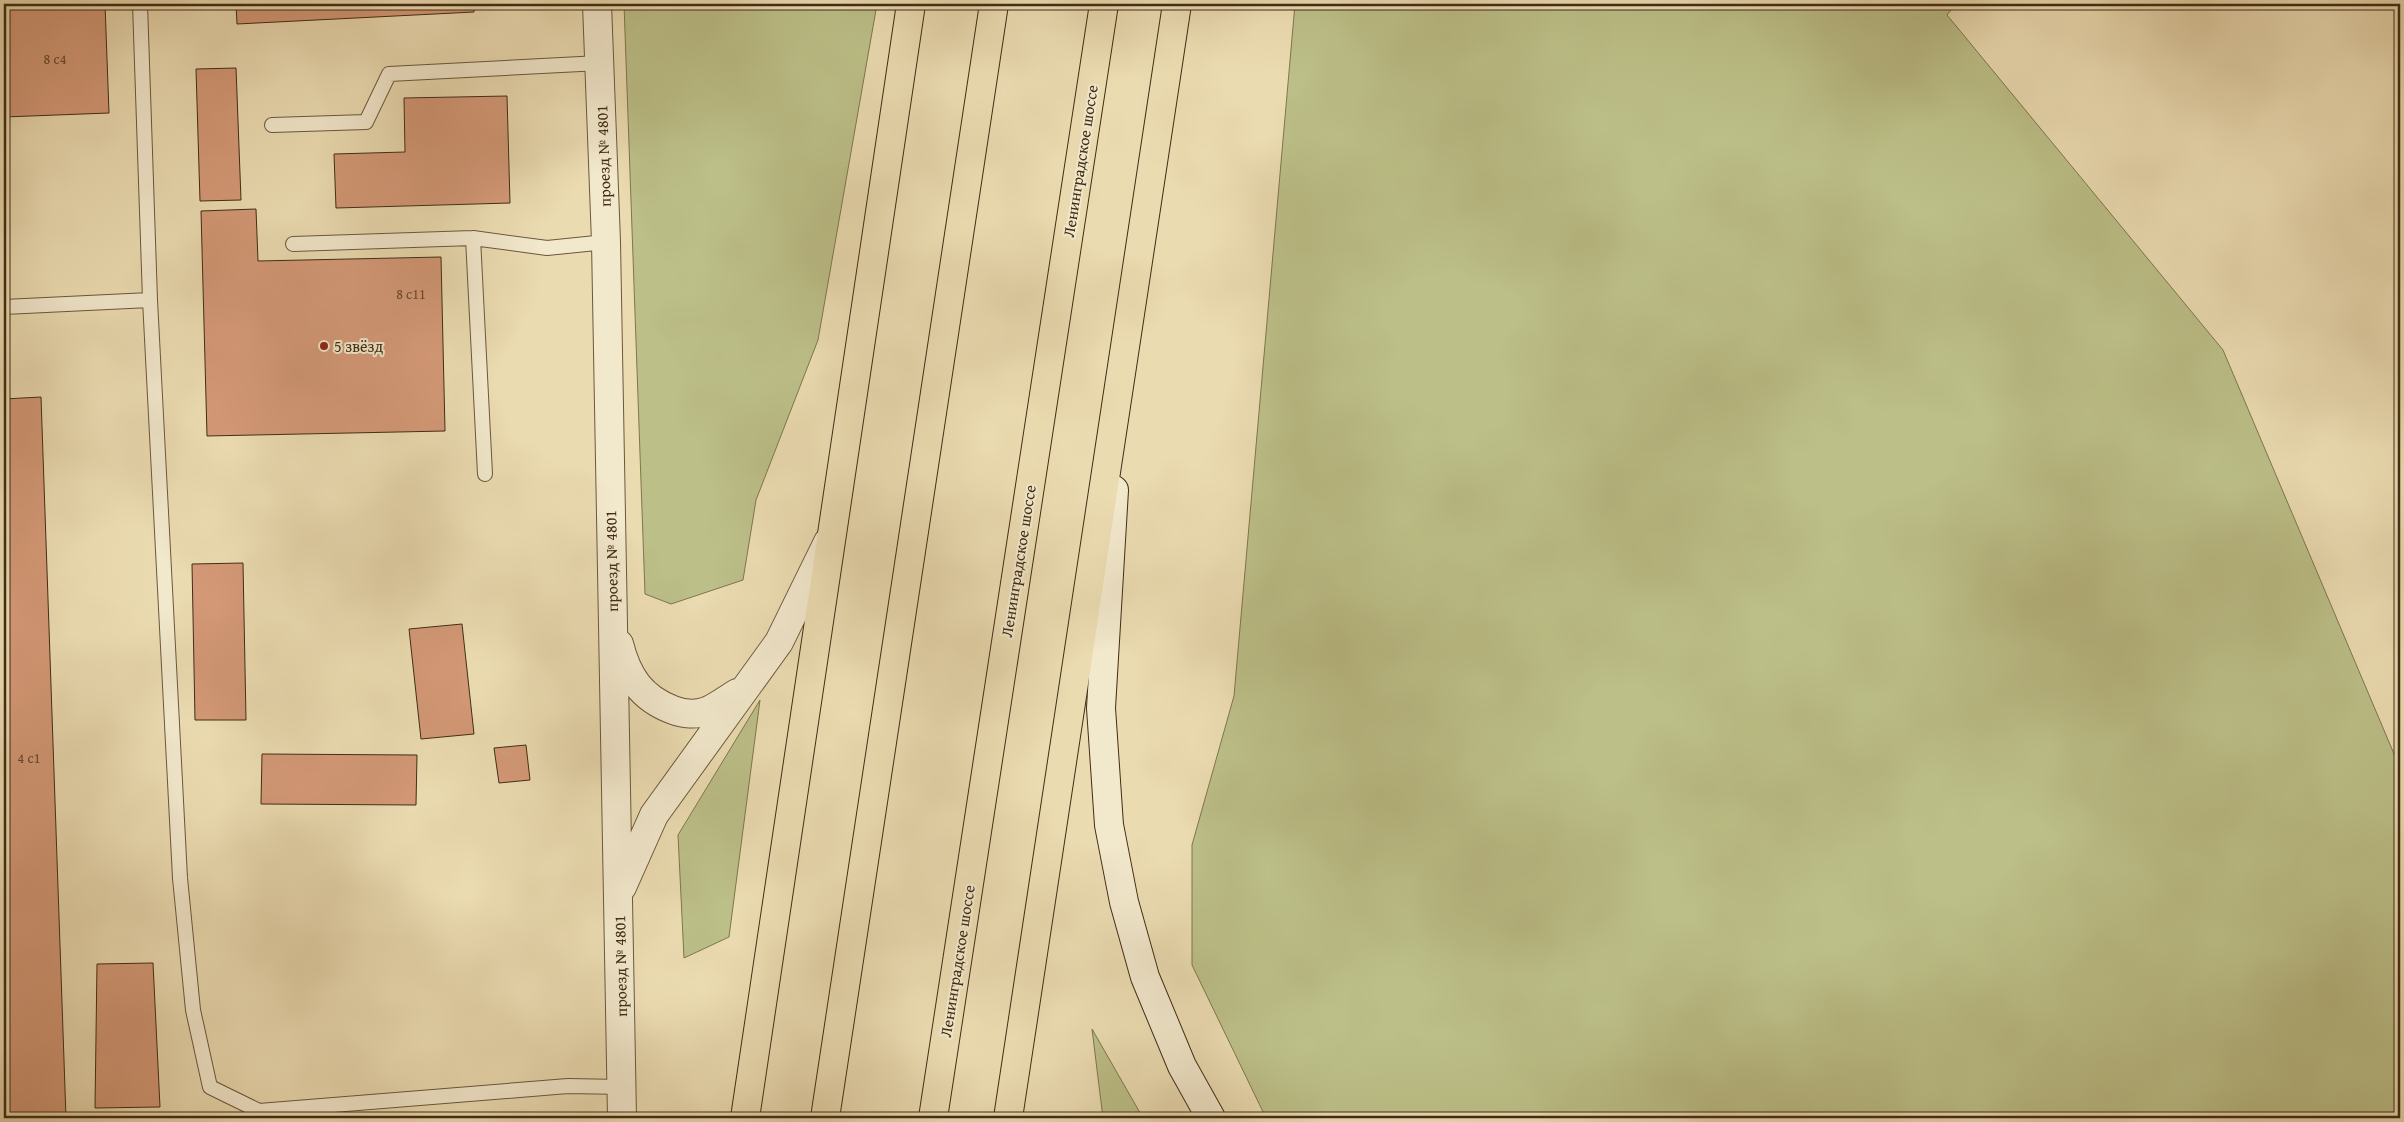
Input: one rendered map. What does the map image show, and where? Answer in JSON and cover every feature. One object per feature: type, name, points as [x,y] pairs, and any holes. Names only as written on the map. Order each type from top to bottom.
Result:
[{"type":"main road","points":[[745,1118],[911,4]]},
{"type":"main road","points":[[825,1118],[994,4]]},
{"type":"main road","name":"Ленинградское шоссе","points":[[933,1118],[1104,4]]},
{"type":"main road","points":[[1008,1118],[1177,4]]},
{"type":"street","name":"проезд № 4801","points":[[597,4],[606,242],[622,1118]]},
{"type":"street","points":[[1121,367],[1101,708],[1109,825],[1124,902],[1145,977],[1182,1066],[1211,1118]]},
{"type":"street","points":[[619,893],[654,815],[779,642],[833,531]]},
{"type":"street","points":[[612,617],[624,663],[638,686],[656,704],[683,714],[706,711],[745,689]]},
{"type":"lane","points":[[140,4],[150,300],[180,878],[193,1010],[210,1087],[259,1111],[568,1086],[622,1087]]},
{"type":"lane","points":[[272,125],[366,122],[389,74],[600,63]]},
{"type":"lane","points":[[293,244],[473,238],[547,248],[606,242]]},
{"type":"lane","points":[[473,238],[485,474]]},
{"type":"lane","points":[[4,307],[150,300]]},
{"type":"green space","points":[[624,4],[877,4],[818,340],[756,500],[743,580],[671,604],[645,594]]},
{"type":"green space","points":[[1295,4],[1956,4],[1947,15],[2223,350],[2400,768],[2400,1118],[1266,1118],[1192,965],[1192,845],[1234,696]]},
{"type":"green space","points":[[760,700],[729,937],[684,958],[678,835]]},
{"type":"green space","points":[[1092,1029],[1143,1118],[1103,1118]]},
{"type":"building","points":[[4,4],[105,4],[109,113],[4,117]]},
{"type":"building","points":[[236,4],[474,4],[474,12],[237,24]]},
{"type":"building","points":[[236,68],[241,200],[200,201],[196,69]]},
{"type":"building","points":[[507,96],[510,203],[336,208],[334,154],[405,152],[404,98]]},
{"type":"building","name":"5 звёзд","points":[[256,209],[258,261],[441,257],[445,431],[207,436],[201,211]]},
{"type":"building","points":[[41,397],[66,1118],[4,1118],[4,399]]},
{"type":"building","points":[[243,563],[246,720],[195,720],[192,564]]},
{"type":"building","points":[[462,624],[474,734],[421,739],[409,629]]},
{"type":"building","points":[[526,745],[530,780],[499,783],[494,748]]},
{"type":"building","points":[[262,754],[417,755],[416,805],[261,804]]},
{"type":"building","points":[[153,963],[160,1107],[95,1108],[97,964]]},
{"type":"place","name":"5 звёзд","points":[[324,346]]}]
